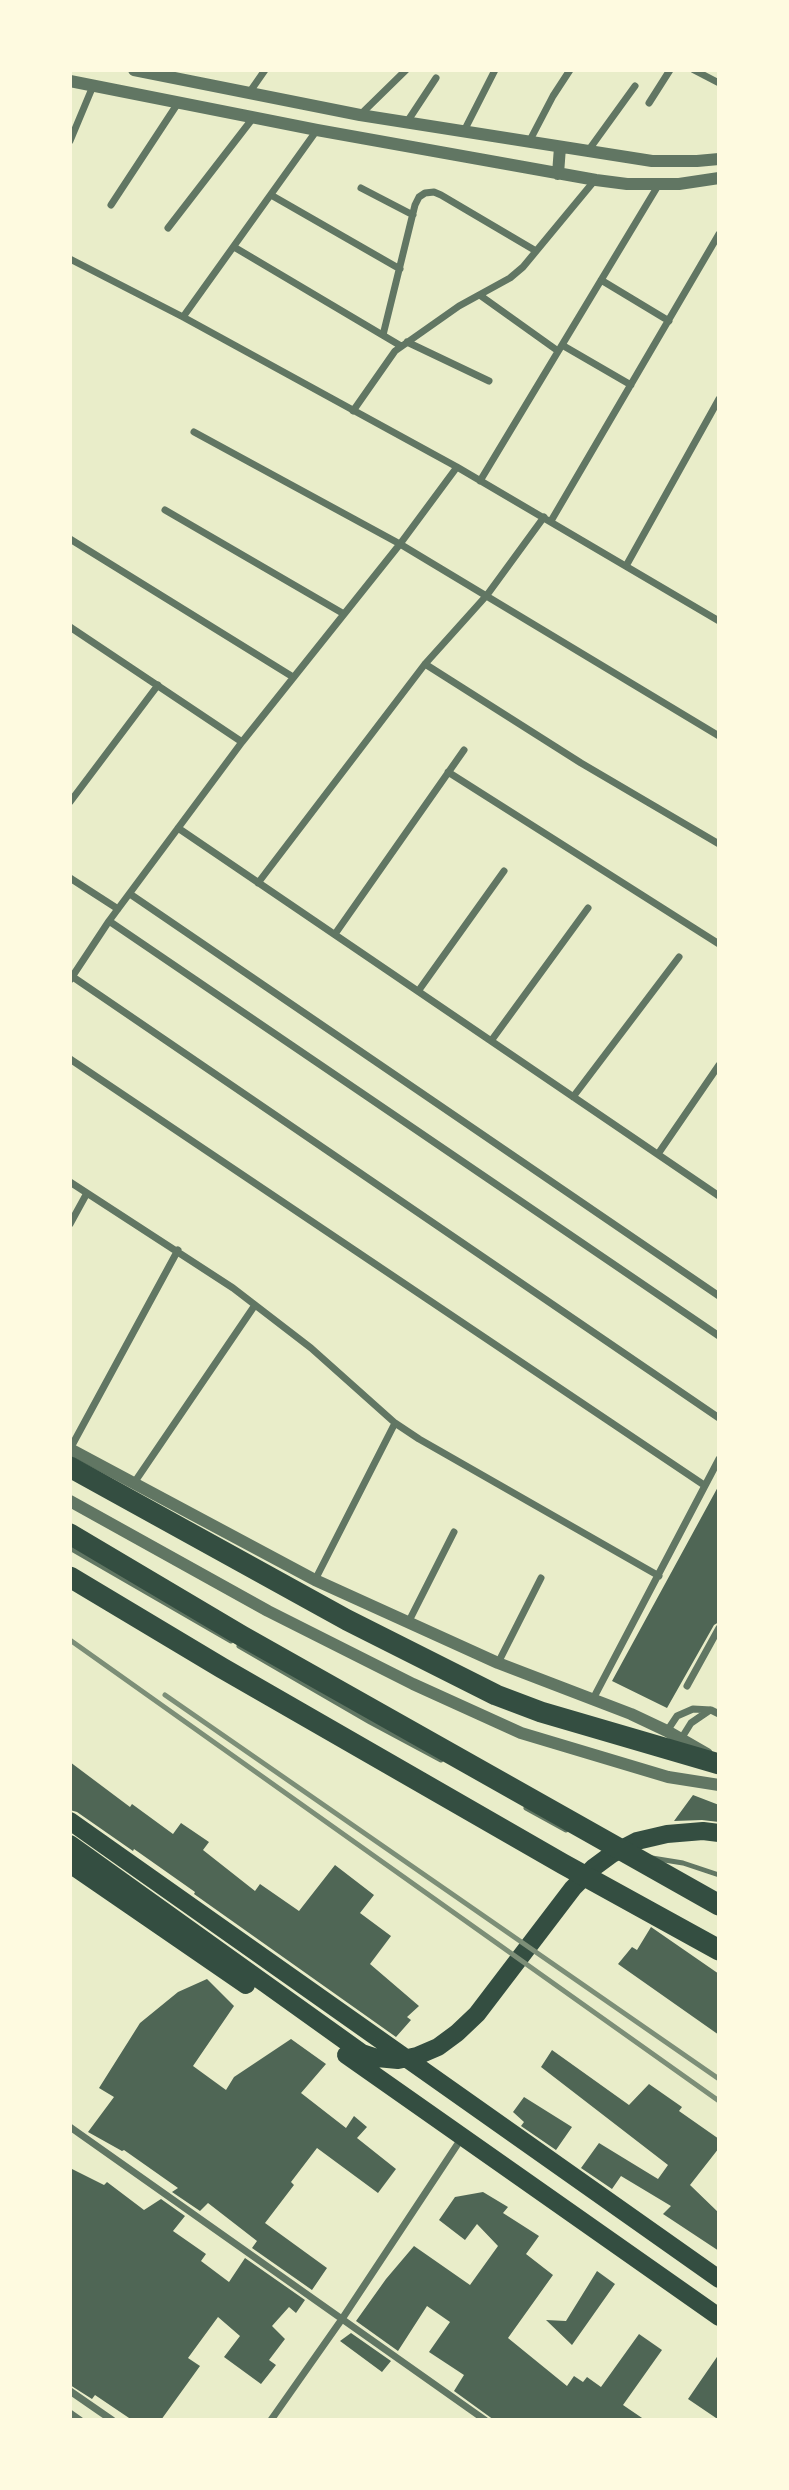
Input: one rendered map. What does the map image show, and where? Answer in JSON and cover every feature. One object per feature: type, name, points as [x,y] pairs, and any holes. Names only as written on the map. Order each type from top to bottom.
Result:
[{"type":"highway","points":[[70,1467],[347,1620],[496,1695],[541,1712],[719,1762]]},
{"type":"highway","points":[[70,1534],[242,1636],[719,1905]]},
{"type":"highway","points":[[70,1577],[481,1817],[719,1950]]},
{"type":"main road","points":[[70,1821],[719,2279]]},
{"type":"main road","points":[[70,1844],[362,2053],[377,2059],[398,2060],[438,2048],[477,2014],[573,1888],[612,1854],[637,1841],[667,1833],[703,1830],[719,1833]]},
{"type":"main road","points":[[70,1864],[463,2135],[719,2317]]},
{"type":"street","points":[[134,70],[150,71],[360,115],[652,161],[719,159]]},
{"type":"street","points":[[248,93],[265,70]]},
{"type":"street","points":[[360,115],[406,70]]},
{"type":"street","points":[[464,131],[495,70]]},
{"type":"street","points":[[529,142],[570,70]]},
{"type":"street","points":[[649,103],[670,70]]},
{"type":"street","points":[[694,70],[719,83]]},
{"type":"street","points":[[407,122],[436,78]]},
{"type":"street","points":[[70,81],[253,118],[596,180],[627,184],[679,184],[719,178]]},
{"type":"street","points":[[70,141],[93,86]]},
{"type":"street","points":[[588,151],[635,86]]},
{"type":"street","points":[[111,205],[178,103]]},
{"type":"street","points":[[168,228],[253,118]]},
{"type":"street","points":[[183,317],[317,130]]},
{"type":"street","points":[[558,174],[560,147]]},
{"type":"street","points":[[353,411],[386,360],[404,344],[459,306],[510,278],[596,180]]},
{"type":"street","points":[[480,481],[659,184]]},
{"type":"street","points":[[362,188],[413,215]]},
{"type":"street","points":[[383,335],[413,215],[419,197],[425,193],[434,192],[441,195],[536,251]]},
{"type":"street","points":[[271,195],[400,269]]},
{"type":"street","points":[[258,883],[425,664],[487,595],[548,519],[631,385],[719,234]]},
{"type":"street","points":[[233,247],[383,335],[489,381]]},
{"type":"street","points":[[70,259],[183,317],[457,467],[719,621]]},
{"type":"street","points":[[601,280],[669,321]]},
{"type":"street","points":[[481,296],[560,348],[631,385]]},
{"type":"street","points":[[626,566],[719,399]]},
{"type":"street","points":[[194,432],[400,544],[719,736]]},
{"type":"street","points":[[457,467],[400,544],[242,742],[109,921],[71,978],[719,1418]]},
{"type":"street","points":[[165,510],[344,614]]},
{"type":"street","points":[[70,538],[293,677]]},
{"type":"street","points":[[70,639],[73,629],[242,742]]},
{"type":"street","points":[[425,664],[581,763],[719,845]]},
{"type":"street","points":[[70,802],[158,685]]},
{"type":"street","points":[[335,934],[464,750]]},
{"type":"street","points":[[448,772],[719,944]]},
{"type":"street","points":[[178,828],[719,1196]]},
{"type":"street","points":[[419,990],[504,871]]},
{"type":"street","points":[[70,878],[118,909]]},
{"type":"street","points":[[130,894],[719,1297]]},
{"type":"street","points":[[491,1041],[587,908]]},
{"type":"street","points":[[109,921],[719,1336]]},
{"type":"street","points":[[573,1097],[679,957]]},
{"type":"street","points":[[70,1059],[704,1485]]},
{"type":"street","points":[[658,1154],[719,1065]]},
{"type":"street","points":[[70,1182],[177,1250],[255,1305],[310,1348],[395,1423],[659,1576]]},
{"type":"street","points":[[70,1224],[88,1193]]},
{"type":"street","points":[[177,1250],[70,1449],[315,1580],[498,1663],[667,1731],[719,1762]]},
{"type":"street","points":[[134,1483],[255,1305]]},
{"type":"street","points":[[315,1580],[395,1423]]},
{"type":"street","points":[[593,1699],[719,1459]]},
{"type":"street","points":[[70,1501],[268,1611],[413,1684],[521,1733],[657,1774],[719,1785]]},
{"type":"street","points":[[409,1621],[454,1532]]},
{"type":"street","points":[[498,1663],[541,1578]]},
{"type":"street","points":[[687,1686],[719,1628]]},
{"type":"street","points":[[667,1731],[671,1723],[693,1709],[711,1710],[719,1714]]},
{"type":"street","points":[[681,1739],[691,1723],[711,1710]]},
{"type":"street","points":[[70,2127],[485,2420]]},
{"type":"street","points":[[271,2420],[342,2319],[463,2135]]},
{"type":"street","points":[[70,2391],[112,2420]]},
{"type":"street","points":[[70,2413],[80,2420]]},
{"type":"lane","points":[[70,1548],[449,1765]]},
{"type":"lane","points":[[520,1804],[568,1831]]},
{"type":"lane","points":[[590,1840],[634,1854],[683,1863],[719,1875]]},
{"type":"building","points":[[719,1485],[719,1622],[714,1625],[667,1708],[612,1681]]},
{"type":"building","points":[[70,1762],[130,1807],[132,1804],[173,1834],[181,1823],[209,1842],[203,1850],[255,1891],[260,1884],[299,1911],[335,1865],[374,1895],[360,1913],[391,1936],[370,1964],[419,2006],[407,2017],[411,2020],[396,2037],[134,1849],[133,1851],[77,1812],[70,1810]]},
{"type":"building","points":[[693,1795],[719,1805],[719,1822],[674,1821]]},
{"type":"building","points":[[651,1927],[719,1974],[719,2035],[618,1964],[632,1947],[637,1950]]},
{"type":"building","points":[[207,1979],[234,2006],[193,2066],[226,2090],[234,2077],[291,2039],[326,2064],[301,2093],[346,2128],[354,2116],[367,2127],[357,2138],[396,2169],[378,2193],[317,2148],[291,2182],[294,2185],[265,2223],[327,2268],[312,2290],[252,2248],[257,2241],[208,2203],[200,2211],[172,2192],[178,2188],[124,2150],[88,2132],[114,2097],[99,2088],[140,2023],[178,1992]]},
{"type":"building","points":[[552,2050],[629,2105],[649,2084],[682,2107],[679,2111],[719,2139],[719,2148],[690,2185],[719,2213],[719,2251],[663,2214],[671,2206],[621,2176],[612,2189],[581,2168],[599,2143],[658,2179],[668,2165],[541,2067]]},
{"type":"building","points":[[524,2097],[572,2127],[556,2150],[521,2126],[524,2122],[513,2112]]},
{"type":"building","points":[[70,2168],[104,2185],[107,2182],[144,2210],[161,2199],[185,2216],[173,2231],[206,2254],[201,2261],[229,2282],[245,2258],[305,2300],[296,2313],[289,2307],[272,2326],[285,2339],[269,2360],[276,2365],[261,2384],[224,2357],[240,2336],[218,2317],[188,2358],[200,2366],[161,2420],[132,2420],[95,2395],[92,2399],[70,2385]]},
{"type":"building","points":[[483,2192],[508,2207],[503,2213],[539,2236],[526,2254],[553,2275],[508,2338],[567,2386],[574,2376],[583,2382],[587,2377],[601,2387],[639,2334],[662,2350],[623,2405],[645,2420],[494,2420],[454,2391],[464,2375],[429,2352],[450,2322],[427,2306],[398,2351],[356,2321],[414,2246],[470,2285],[498,2246],[477,2224],[465,2240],[439,2220],[455,2197]]},
{"type":"building","points":[[597,2271],[615,2284],[572,2345],[546,2320],[566,2321]]},
{"type":"building","points":[[351,2333],[391,2361],[382,2372],[340,2341]]},
{"type":"building","points":[[719,2354],[719,2420],[688,2399]]},
{"type":"railway","points":[[70,1640],[719,2101]]},
{"type":"railway","points":[[165,1695],[719,2079]]}]
